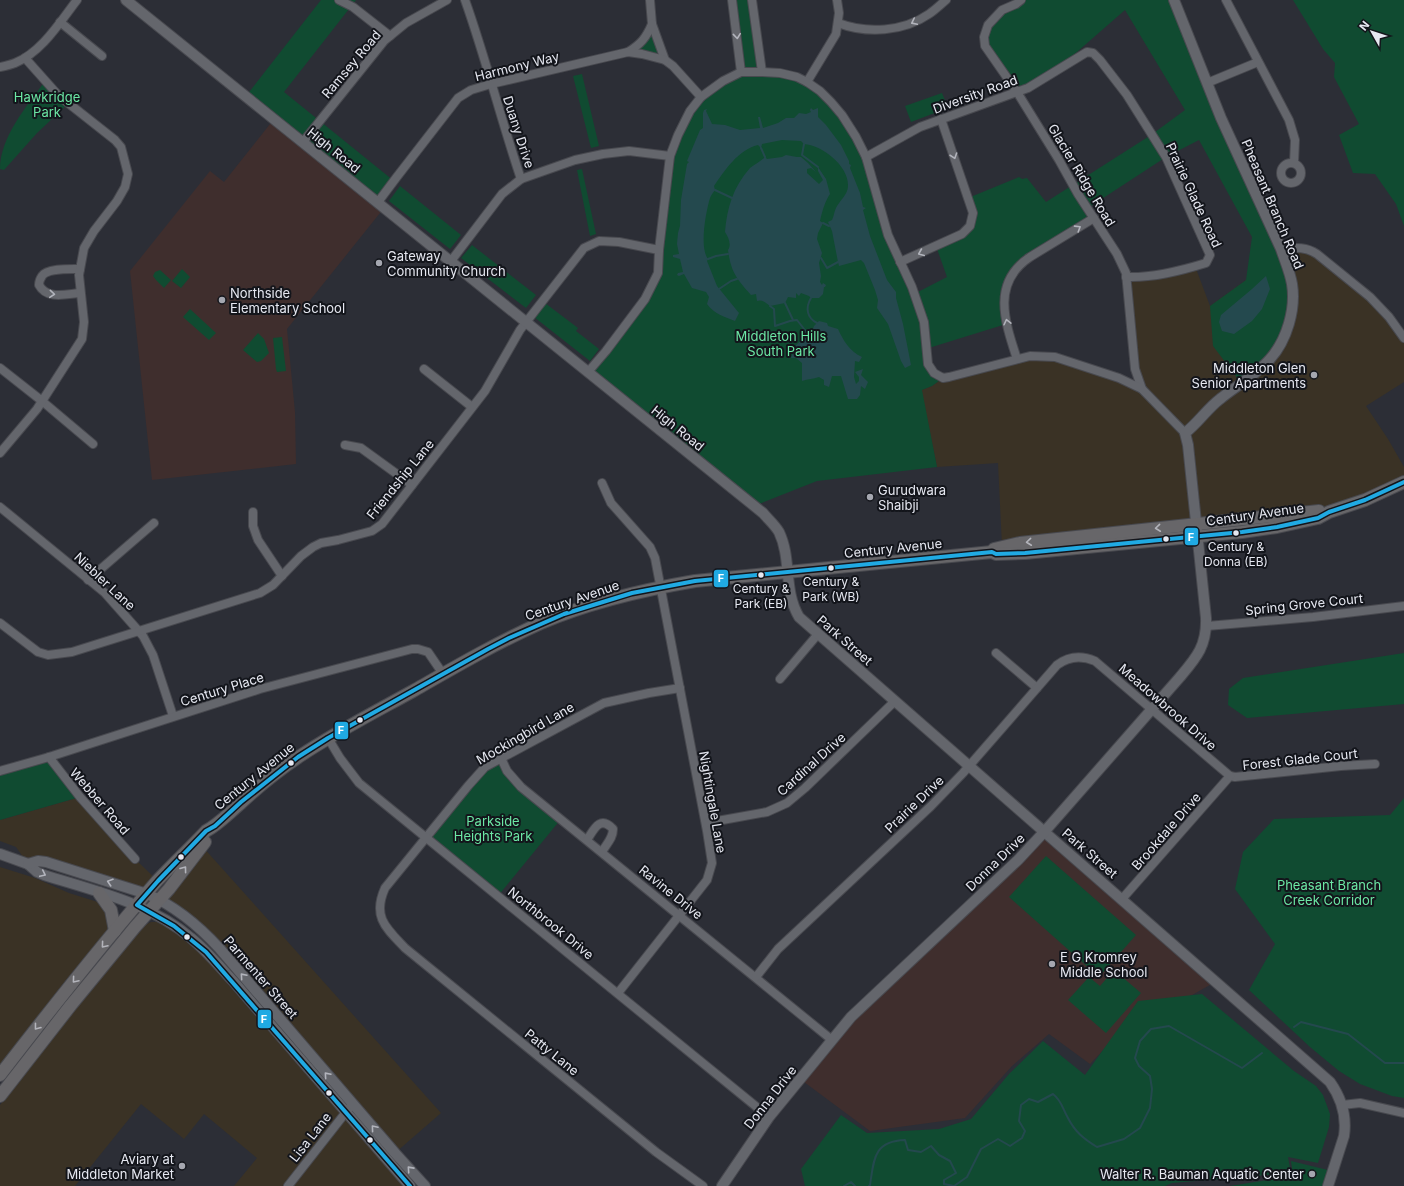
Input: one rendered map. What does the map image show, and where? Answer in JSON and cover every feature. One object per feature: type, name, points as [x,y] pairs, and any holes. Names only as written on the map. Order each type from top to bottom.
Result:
[{"type":"main road","name":"Century Avenue","points":[[0,1075],[61,996],[115,931],[147,894],[206,831],[215,826],[241,802],[298,757],[328,738],[509,638],[541,623],[606,600],[661,587],[695,581],[992,552],[996,554],[1025,553],[1284,526],[1318,518],[1329,512],[1365,500],[1404,482]]},
{"type":"main road","name":"Century Avenue","points":[[992,552],[995,548],[1020,543],[1197,523],[1318,511],[1329,512]]},
{"type":"main road","name":"Century Avenue","points":[[0,1096],[96,974],[160,900],[198,850],[211,836],[215,826]]},
{"type":"main road","points":[[99,893],[111,910],[115,931]]},
{"type":"street","points":[[0,67],[14,64],[25,58],[43,43],[77,0]]},
{"type":"street","name":"High Road","points":[[126,0],[763,513],[780,536],[785,552],[787,572]]},
{"type":"street","points":[[339,0],[353,6],[390,36]]},
{"type":"street","name":"Ramsey Road","points":[[303,142],[370,57],[390,36],[406,23],[447,0]]},
{"type":"street","name":"Duany Drive","points":[[465,0],[479,39],[504,128],[521,179]]},
{"type":"street","points":[[650,0],[652,24],[665,60],[673,66],[701,97]]},
{"type":"street","points":[[732,0],[740,72]]},
{"type":"street","points":[[752,0],[762,72]]},
{"type":"street","points":[[807,82],[836,34],[839,13],[838,0]]},
{"type":"street","points":[[838,23],[860,29],[883,30],[909,25],[928,15],[946,0]]},
{"type":"street","name":"Glacier Ridge Road","points":[[1021,0],[1016,4],[1002,10],[988,25],[984,37],[986,46],[1017,92],[1078,194],[1117,254],[1126,273],[1135,369],[1142,388]]},
{"type":"street","name":"Pheasant Branch Road","points":[[1174,0],[1221,118],[1281,249],[1291,278],[1292,301],[1287,331],[1280,345],[1270,359],[1212,406],[1195,425],[1185,433]]},
{"type":"street","points":[[1226,0],[1289,120],[1295,140],[1294,163]]},
{"type":"street","points":[[60,22],[102,56]]},
{"type":"street","points":[[628,52],[640,44],[647,36],[652,24]]},
{"type":"street","name":"Harmony Way","points":[[378,202],[458,98],[471,90],[628,52],[665,60]]},
{"type":"street","name":"Diversity Road","points":[[866,157],[920,127],[1028,88],[1087,52],[1091,53]]},
{"type":"street","name":"Prairie Glade Road","points":[[1091,53],[1093,53],[1100,60],[1127,95],[1166,156],[1210,255],[1206,263],[1167,274],[1126,277]]},
{"type":"street","points":[[0,453],[42,401],[82,339],[84,322],[80,293],[80,269],[84,248],[94,231],[117,201],[125,187],[128,174],[121,147],[115,140],[58,95],[25,58]]},
{"type":"street","points":[[1207,83],[1258,62]]},
{"type":"street","points":[[588,372],[645,299],[658,273],[659,250],[670,156],[678,135],[690,111],[701,97],[723,81],[740,72],[780,73],[797,77],[820,91],[842,115],[856,137],[866,157],[888,235],[912,287],[924,322],[928,364],[934,373],[943,378],[1030,356],[1056,357],[1119,378],[1142,388],[1185,433]]},
{"type":"street","points":[[900,262],[962,234],[970,226],[973,213],[941,119]]},
{"type":"street","points":[[451,261],[502,194],[521,179],[575,160],[603,154],[629,151],[670,156]]},
{"type":"street","points":[[1017,359],[1003,304],[1007,283],[1014,270],[1030,257],[1094,218]]},
{"type":"street","points":[[525,321],[584,248],[593,243],[599,241],[619,242],[659,250]]},
{"type":"street","points":[[1281,249],[1299,247],[1310,249],[1317,254],[1370,297],[1389,317],[1404,338]]},
{"type":"street","points":[[80,269],[55,270],[45,273],[42,276],[39,285],[41,290],[50,295],[80,293]]},
{"type":"street","name":"Friendship Lane","points":[[0,623],[38,652],[48,656],[76,651],[138,630],[260,593],[273,585],[301,556],[313,546],[372,531],[378,527],[412,485],[485,391],[525,321]]},
{"type":"street","points":[[0,368],[93,444]]},
{"type":"street","points":[[424,369],[472,407]]},
{"type":"street","name":"Donna Drive","points":[[722,1186],[769,1117],[851,1017],[1018,860],[1045,832],[1198,656],[1207,626],[1197,523],[1188,445],[1185,433]]},
{"type":"street","points":[[345,445],[361,448],[412,485]]},
{"type":"street","name":"Nightingale Lane","points":[[602,483],[611,503],[650,547],[655,558],[706,823],[712,863],[707,880],[618,993]]},
{"type":"street","name":"Niebler Lane","points":[[0,508],[105,594],[143,636],[153,654],[173,716]]},
{"type":"street","points":[[254,512],[252,526],[258,540],[282,576]]},
{"type":"street","points":[[88,580],[154,523]]},
{"type":"street","name":"Park Street","points":[[787,572],[794,607],[799,617],[1324,1075],[1334,1088],[1342,1105],[1345,1121],[1344,1136],[1328,1186]]},
{"type":"street","name":"Spring Grove Court","points":[[1207,626],[1313,617],[1404,606]]},
{"type":"street","points":[[780,678],[818,634]]},
{"type":"street","name":"Century Place","points":[[0,771],[49,757],[260,689],[412,649],[428,652],[443,674]]},
{"type":"street","points":[[996,653],[1037,688]]},
{"type":"street","name":"Prairie Drive","points":[[756,977],[778,949],[931,806],[969,766],[1061,662],[1071,657],[1083,656],[1089,658]]},
{"type":"street","name":"Meadowbrook Drive","points":[[1089,658],[1099,664],[1230,776]]},
{"type":"street","name":"Mockingbird Lane","points":[[390,933],[384,926],[381,918],[380,906],[385,888],[483,769],[604,703],[680,688]]},
{"type":"street","name":"Cardinal Drive","points":[[706,823],[766,812],[787,803],[822,772],[895,701]]},
{"type":"street","name":"Northbrook Drive","points":[[328,738],[340,758],[359,782],[769,1117]]},
{"type":"street","name":"Webber Road","points":[[49,757],[80,797],[135,859]]},
{"type":"street","name":"Ravine Drive","points":[[502,758],[507,771],[521,787],[832,1040]]},
{"type":"street","name":"Forest Glade Court","points":[[1212,796],[1230,776],[1235,777],[1375,764]]},
{"type":"street","name":"Brookdale Drive","points":[[1122,899],[1212,796]]},
{"type":"street","points":[[587,840],[599,823],[607,823],[610,825],[613,829],[612,838],[602,852]]},
{"type":"street","name":"Parmenter Street","points":[[0,854],[28,864],[37,872],[44,875],[137,905],[150,911],[191,937],[206,952],[410,1186]]},
{"type":"street","name":"Parmenter Street","points":[[28,864],[38,861],[46,862],[147,894],[160,900],[195,925],[208,936],[425,1186]]},
{"type":"street","name":"Patty Lane","points":[[390,933],[405,948],[656,1152],[703,1186]]},
{"type":"street","points":[[1342,1105],[1360,1103],[1404,1113]]},
{"type":"street","name":"Lisa Lane","points":[[288,1186],[345,1112],[353,1104]]},
{"type":"shaded area","name":"Northside Elementary School","points":[[274,119],[384,208],[287,329],[295,412],[296,464],[152,480],[130,271],[210,171],[224,182]]},
{"type":"shaded area","points":[[1281,249],[1310,249],[1370,297],[1404,338],[1404,382],[1366,406],[1388,439],[1404,467],[1404,482],[1337,510],[1002,546],[998,463],[937,467],[921,390],[932,386],[943,378],[1046,356],[1133,384],[1138,380],[1126,277],[1195,266],[1210,306],[1246,280]]},
{"type":"shaded area","points":[[80,797],[135,859],[158,881],[147,894],[46,862],[28,864],[16,847],[0,841],[0,820]]},
{"type":"shaded area","name":"E G Kromrey Middle School","points":[[1045,831],[1217,981],[1114,1039],[1090,1064],[1049,1034],[1012,1066],[965,1118],[870,1131],[800,1079],[832,1040]]},
{"type":"shaded area","points":[[202,846],[441,1113],[395,1153],[216,945],[160,900]]},
{"type":"shaded area","points":[[0,867],[35,878],[69,893],[103,904],[110,924],[106,933],[66,980],[0,1065]]},
{"type":"shaded area","points":[[151,922],[157,922],[176,933],[207,960],[403,1186],[234,1186],[257,1158],[204,1114],[184,1139],[141,1104],[75,1186],[0,1186],[0,1105],[68,1016],[139,931]]},
{"type":"green space","points":[[321,0],[356,0],[284,92],[394,181],[378,202],[246,96]]},
{"type":"green space","name":"Middleton Hills South Park","points":[[732,0],[752,0],[762,72],[780,73],[820,91],[856,137],[888,235],[914,294],[947,277],[936,246],[970,226],[968,198],[1019,177],[1022,179],[1027,178],[1046,202],[1151,135],[1185,110],[1125,10],[1054,72],[1017,92],[985,46],[988,25],[1021,0],[1174,0],[1292,285],[1280,345],[1241,383],[1213,346],[1210,306],[1246,280],[1252,237],[1199,140],[1166,157],[1091,206],[1086,219],[1009,274],[1003,287],[1001,299],[1003,325],[932,347],[927,347],[928,364],[943,378],[932,386],[922,390],[937,467],[817,481],[754,506],[588,372],[606,351],[658,273],[670,156],[701,97],[740,72]]},
{"type":"green space","points":[[1293,0],[1404,0],[1404,226],[1396,204],[1375,174],[1353,173],[1339,135],[1359,124],[1334,77],[1335,63],[1323,49]]},
{"type":"green space","points":[[652,24],[665,60],[628,52]]},
{"type":"green space","points":[[582,74],[599,146],[591,148],[573,76]]},
{"type":"green space","name":"Hawkridge Park","points":[[45,81],[68,104],[37,133],[4,170],[0,169],[4,145],[9,134],[23,111]]},
{"type":"green space","points":[[942,93],[948,108],[911,122],[905,106]]},
{"type":"green space","points":[[582,169],[596,234],[590,236],[577,170]]},
{"type":"green space","points":[[400,186],[461,235],[450,249],[389,201]]},
{"type":"green space","points":[[472,245],[536,295],[526,308],[461,258]]},
{"type":"green space","points":[[182,269],[190,277],[181,288],[172,281]]},
{"type":"green space","points":[[160,270],[171,280],[164,288],[153,276],[155,272]]},
{"type":"green space","points":[[545,303],[578,328],[576,331],[599,349],[590,361],[534,317]]},
{"type":"green space","points":[[190,309],[216,333],[209,340],[183,317]]},
{"type":"green space","points":[[258,333],[264,339],[269,353],[261,361],[257,362],[243,350]]},
{"type":"green space","points":[[282,337],[286,371],[277,372],[273,338]]},
{"type":"green space","points":[[1404,653],[1404,704],[1247,718],[1228,705],[1229,689],[1243,678]]},
{"type":"green space","points":[[49,757],[80,797],[0,820],[0,771]]},
{"type":"green space","name":"Parkside Heights Park","points":[[501,758],[507,771],[561,819],[498,896],[427,838],[468,786]]},
{"type":"green space","name":"Pheasant Branch Creek Corridor","points":[[1404,798],[1404,1098],[1392,1096],[1360,1084],[1339,1071],[1310,1047],[1249,990],[1275,944],[1235,889],[1243,852],[1274,819],[1390,815]]},
{"type":"green space","points":[[1046,856],[1136,935],[1099,977],[1009,897]]},
{"type":"green space","points":[[1114,970],[1141,993],[1106,1033],[1068,1000],[1089,977],[1100,986]]},
{"type":"green space","points":[[1202,994],[1294,1071],[1316,1086],[1323,1095],[1330,1114],[1329,1127],[1318,1163],[1288,1157],[1291,1173],[1172,1183],[1165,1186],[805,1186],[801,1169],[841,1115],[867,1133],[939,1129],[971,1119],[1009,1074],[1043,1041],[1085,1075],[1138,1001]]},
{"type":"green space","name":"Walter R. Bauman Aquatic Center","points":[[1291,1161],[1332,1171],[1328,1186],[1230,1186],[1293,1176]]},
{"type":"water","points":[[811,108],[813,110],[818,108],[818,117],[841,145],[849,164],[851,165],[850,168],[860,193],[863,207],[866,208],[863,210],[870,236],[887,280],[896,292],[896,298],[911,365],[905,368],[901,361],[888,324],[877,308],[878,300],[864,263],[861,260],[839,266],[832,231],[828,222],[832,220],[836,208],[847,192],[847,178],[839,164],[826,152],[819,148],[804,144],[801,141],[782,140],[762,144],[761,148],[758,145],[744,151],[738,156],[714,186],[715,190],[710,198],[705,220],[705,254],[717,286],[739,313],[735,321],[720,315],[713,310],[707,304],[709,297],[706,292],[692,288],[684,274],[679,276],[677,275],[678,273],[683,272],[680,259],[673,257],[673,255],[679,254],[677,244],[680,226],[681,200],[687,164],[689,162],[687,161],[700,130],[703,128],[704,110],[707,109],[706,111],[712,124],[725,125],[740,130],[760,128],[758,117],[760,117],[763,128],[778,123],[786,118],[794,118],[799,113],[806,114],[811,112]]},
{"type":"water","points":[[786,155],[801,157],[808,163],[816,172],[811,168],[807,169],[807,173],[819,184],[823,180],[818,171],[818,167],[826,179],[830,194],[823,210],[820,221],[823,223],[817,239],[822,253],[819,263],[821,276],[820,282],[822,285],[823,283],[826,285],[824,287],[823,294],[819,298],[811,298],[801,293],[799,296],[796,293],[796,298],[788,297],[785,303],[770,306],[762,301],[757,301],[756,294],[751,295],[735,274],[729,258],[728,250],[730,245],[725,232],[729,206],[735,190],[744,175],[750,168],[765,157],[767,159]]},
{"type":"water","points":[[1266,276],[1270,289],[1262,309],[1252,321],[1234,334],[1222,331],[1219,322],[1221,315]]},
{"type":"water","points":[[819,321],[827,323],[828,326],[838,329],[850,349],[862,357],[859,362],[855,361],[854,377],[856,384],[859,381],[859,377],[855,372],[863,369],[861,375],[868,382],[865,389],[861,386],[860,395],[857,399],[848,399],[841,376],[832,376],[829,387],[824,385],[824,380],[819,377],[802,381],[802,363],[796,358],[791,358],[796,345],[812,331],[814,326]]},
{"type":"waterway","points":[[804,144],[802,155],[818,167]]},
{"type":"waterway","points":[[761,148],[765,157]]},
{"type":"waterway","points":[[715,190],[732,198]]},
{"type":"waterway","points":[[823,223],[829,226]]},
{"type":"waterway","points":[[708,259],[728,254]]},
{"type":"waterway","points":[[821,258],[827,268],[838,262]]},
{"type":"waterway","points":[[719,289],[737,279]]},
{"type":"waterway","points":[[811,298],[808,305],[808,312],[809,316],[817,323]]},
{"type":"waterway","points":[[785,303],[793,320]]},
{"type":"waterway","points":[[770,306],[774,309],[775,326],[797,320],[808,334]]},
{"type":"waterway","points":[[1294,1027],[1301,1022],[1348,1034],[1385,1063],[1404,1063]]},
{"type":"waterway","points":[[869,1186],[874,1160],[881,1148],[894,1141],[905,1140],[908,1150],[921,1152],[931,1146],[939,1155],[950,1161],[956,1173],[944,1180],[944,1184],[954,1186],[967,1177],[981,1149],[998,1139],[1010,1146],[1022,1138],[1025,1131],[1019,1121],[1021,1105],[1029,1099],[1038,1102],[1053,1094],[1060,1102],[1080,1135],[1092,1144],[1097,1147],[1124,1139],[1140,1128],[1150,1108],[1152,1089],[1150,1076],[1139,1066],[1135,1058],[1140,1041],[1151,1029],[1169,1026],[1242,1068],[1262,1053]]},
{"type":"waterway","points":[[844,1186],[851,1182],[855,1186]]},
{"type":"transit line","name":"F","points":[[410,1186],[206,952],[174,926],[137,905],[206,831],[215,826],[241,802],[298,757],[328,738],[509,638],[564,614],[632,593],[695,581],[992,552],[996,554],[1025,553],[1242,532],[1277,527],[1318,518],[1329,512],[1365,500],[1404,482]]},
{"type":"place","name":"Gateway Community Church","points":[[379,263]]},
{"type":"place","name":"Northside Elementary School","points":[[222,300]]},
{"type":"place","name":"Middleton Glen Senior Apartments","points":[[1314,375]]},
{"type":"place","name":"Gurudwara Shaibji","points":[[870,497]]},
{"type":"place","name":"Century & Donna (EB)","points":[[1236,533]]},
{"type":"place","name":"Century & Park (WB)","points":[[831,568]]},
{"type":"place","name":"Century & Park (EB)","points":[[761,575]]},
{"type":"place","name":"E G Kromrey Middle School","points":[[1052,964]]},
{"type":"place","name":"Aviary at Middleton Market","points":[[182,1166]]},
{"type":"place","name":"Walter R. Bauman Aquatic Center","points":[[1312,1174]]}]
